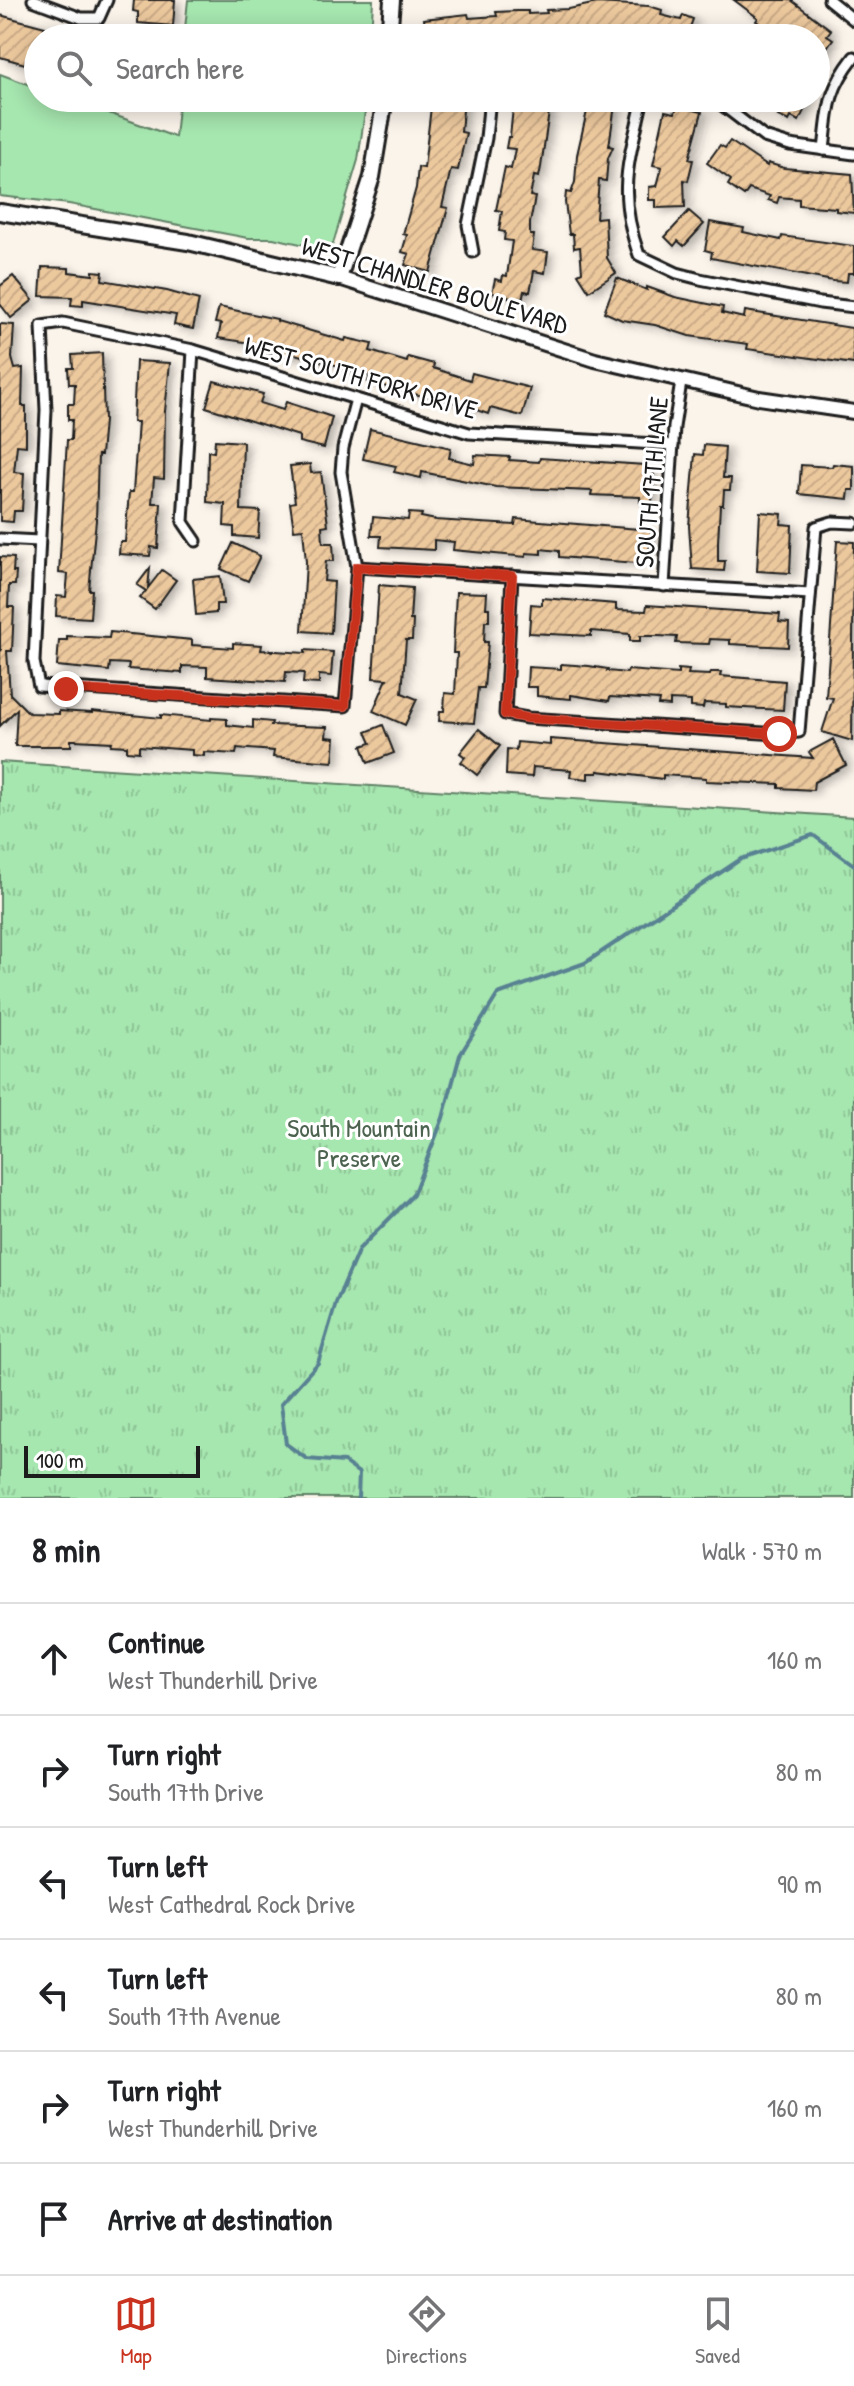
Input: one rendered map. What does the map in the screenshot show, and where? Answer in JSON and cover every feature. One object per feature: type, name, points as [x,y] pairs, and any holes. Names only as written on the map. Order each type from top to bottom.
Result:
[{"type":"main road","points":[[390,24],[392,0]]},
{"type":"main road","points":[[339,278],[372,177],[383,112]]},
{"type":"main road","name":"WEST CHANDLER BOULEVARD","points":[[0,212],[139,232],[289,264],[339,278]]},
{"type":"street","points":[[33,0],[81,18],[99,18],[107,0]]},
{"type":"street","points":[[829,0],[854,20]]},
{"type":"street","points":[[830,100],[835,84],[854,57]]},
{"type":"street","points":[[473,252],[468,225],[489,112]]},
{"type":"street","points":[[640,112],[625,178],[625,204],[639,255],[677,273],[700,279],[854,307]]},
{"type":"street","points":[[731,112],[764,137],[790,145],[854,154]]},
{"type":"street","points":[[824,150],[829,112]]},
{"type":"street","name":"WEST CHANDLER BOULEVARD","points":[[339,278],[552,348],[681,382],[759,398],[854,412]]},
{"type":"street","name":"WEST SOUTH FORK DRIVE","points":[[39,541],[46,410],[42,326],[63,323],[193,350],[469,433],[673,445]]},
{"type":"street","points":[[193,350],[183,522],[196,541]]},
{"type":"street","name":"SOUTH 17TH LANE","points":[[664,586],[673,445],[681,382]]},
{"type":"street","points":[[0,539],[39,541],[34,662],[39,686],[345,706],[357,567],[341,472],[343,448],[356,399]]},
{"type":"street","points":[[512,576],[505,714],[779,734],[799,732],[816,527],[832,522],[854,523]]},
{"type":"street","points":[[357,567],[810,594]]},
{"type":"green space","points":[[188,0],[373,0],[372,24],[185,24]]},
{"type":"green space","points":[[0,74],[24,83],[24,112],[106,112],[175,137],[178,112],[365,112],[358,160],[333,244],[319,248],[273,238],[248,238],[69,204],[0,196]]},
{"type":"green space","name":"South Mountain Preserve","points":[[0,762],[854,817],[854,1498],[0,1498]]},
{"type":"building","points":[[134,0],[175,0],[173,24],[138,23],[138,12],[133,11]]},
{"type":"building","points":[[734,0],[791,0],[823,24],[760,24],[756,21],[758,18]]},
{"type":"building","points":[[597,3],[649,6],[662,10],[661,15],[681,20],[683,15],[693,19],[691,24],[425,24],[424,19],[468,14],[469,18],[497,16],[496,12],[547,13],[546,10]]},
{"type":"building","points":[[0,15],[34,24],[24,24],[24,64],[0,57]]},
{"type":"building","points":[[430,112],[463,112],[461,132],[466,133],[458,170],[451,169],[442,207],[448,208],[430,272],[405,265],[409,254],[402,252],[418,167],[424,168]]},
{"type":"building","points":[[513,112],[549,112],[539,177],[534,176],[530,196],[535,197],[530,223],[530,235],[534,235],[532,250],[548,252],[545,273],[534,271],[530,292],[524,291],[522,300],[492,293],[495,279],[502,281],[503,275],[507,276],[512,241],[504,240],[505,232],[499,231],[502,211],[496,210],[505,167],[511,169],[515,149],[506,148]]},
{"type":"building","points":[[587,112],[614,112],[609,146],[613,147],[608,158],[606,181],[599,180],[596,218],[605,217],[607,258],[616,273],[589,291],[578,274],[582,272],[580,247],[574,248],[573,234],[569,234],[565,202],[566,192],[571,193],[575,182],[577,155]]},
{"type":"building","points":[[665,112],[702,112],[689,159],[693,160],[688,181],[684,180],[685,207],[656,208],[656,200],[649,200],[649,187],[657,186],[662,167],[653,165]]},
{"type":"building","points":[[803,112],[799,121],[791,117],[789,121],[778,116],[780,113]]},
{"type":"building","points":[[730,141],[767,166],[768,163],[784,168],[852,174],[854,213],[799,205],[799,199],[779,197],[777,203],[768,200],[770,196],[749,189],[744,196],[728,185],[731,180],[707,163],[720,145],[725,148]]},
{"type":"building","points":[[689,211],[704,224],[684,246],[678,241],[674,246],[665,237]]},
{"type":"building","points":[[710,222],[744,228],[743,232],[781,240],[782,236],[854,246],[854,273],[848,273],[847,282],[833,281],[711,258],[712,252],[705,250]]},
{"type":"building","points":[[42,267],[69,268],[69,272],[93,275],[93,271],[103,272],[102,280],[199,300],[193,329],[174,325],[176,315],[83,300],[83,306],[71,305],[72,297],[40,296]]},
{"type":"building","points":[[13,276],[33,300],[11,318],[0,304],[0,286]]},
{"type":"building","points":[[617,278],[647,290],[647,287],[675,297],[723,307],[722,313],[744,318],[745,311],[852,328],[854,364],[747,349],[748,344],[689,336],[655,325],[622,320],[604,312]]},
{"type":"building","points":[[219,307],[277,319],[345,341],[346,338],[372,344],[370,351],[407,362],[408,357],[434,364],[433,368],[470,380],[472,373],[530,388],[522,416],[490,408],[488,414],[427,393],[426,397],[368,382],[370,376],[339,369],[339,366],[291,353],[290,358],[257,349],[258,344],[218,338],[221,324],[215,323]]},
{"type":"building","points":[[0,324],[14,325],[12,358],[15,369],[23,368],[22,406],[26,406],[26,446],[17,445],[14,472],[24,473],[22,511],[14,511],[13,522],[0,521]]},
{"type":"building","points":[[102,353],[104,421],[101,455],[98,455],[90,618],[56,616],[57,596],[66,597],[68,574],[59,573],[67,440],[71,440],[72,420],[68,420],[68,404],[74,404],[75,384],[69,384],[68,368],[73,368],[72,355]]},
{"type":"building","points":[[136,361],[170,363],[165,411],[164,479],[154,478],[152,503],[161,503],[158,548],[151,547],[150,556],[119,554],[120,542],[125,542],[129,492],[133,492],[138,422],[133,422]]},
{"type":"building","points":[[214,381],[263,394],[260,403],[283,410],[286,402],[332,417],[324,448],[299,442],[299,436],[206,407]]},
{"type":"building","points":[[370,429],[451,448],[449,458],[474,464],[475,455],[539,462],[540,458],[645,465],[645,472],[654,472],[652,503],[640,502],[640,497],[591,495],[592,491],[496,487],[422,472],[421,478],[394,472],[396,466],[363,459]]},
{"type":"building","points":[[215,440],[243,442],[241,510],[260,511],[258,538],[234,536],[234,527],[224,526],[225,504],[207,502],[208,451],[214,452]]},
{"type":"building","points":[[704,445],[725,447],[723,478],[731,478],[730,490],[724,490],[723,505],[720,505],[718,561],[725,561],[724,571],[692,569],[689,526],[695,454],[703,455]]},
{"type":"building","points":[[310,464],[311,473],[321,472],[328,525],[322,526],[323,543],[333,543],[334,561],[326,561],[324,581],[334,582],[331,633],[302,631],[306,562],[303,529],[294,530],[290,503],[295,502],[290,466]]},
{"type":"building","points":[[833,464],[854,466],[854,490],[849,490],[848,499],[799,494],[801,465],[832,467]]},
{"type":"building","points":[[760,512],[782,514],[781,524],[792,525],[790,573],[757,571]]},
{"type":"building","points":[[409,513],[436,520],[515,525],[516,519],[651,530],[649,554],[638,554],[637,563],[559,557],[559,551],[541,549],[541,554],[526,553],[526,557],[453,550],[454,542],[434,540],[434,550],[380,547],[381,536],[371,536],[373,517],[408,520]]},
{"type":"building","points":[[837,541],[854,542],[852,741],[822,732],[833,698],[826,697]]},
{"type":"building","points":[[233,543],[260,556],[248,581],[221,569]]},
{"type":"building","points":[[0,557],[14,558],[13,572],[16,572],[15,585],[9,585],[8,607],[14,607],[12,651],[7,651],[10,694],[29,713],[92,711],[161,718],[161,715],[227,719],[227,725],[253,728],[253,720],[272,722],[271,725],[327,727],[326,737],[335,738],[333,762],[273,757],[274,751],[237,748],[236,754],[204,752],[204,756],[192,755],[192,750],[139,746],[139,752],[127,751],[127,746],[111,745],[112,742],[75,740],[71,740],[71,746],[15,746],[17,709],[0,726]]},
{"type":"building","points":[[150,568],[148,588],[162,570],[176,580],[155,609],[140,598],[146,591],[137,585]]},
{"type":"building","points":[[220,576],[223,604],[216,604],[216,613],[196,615],[193,579]]},
{"type":"building","points":[[379,585],[412,588],[412,640],[406,640],[402,693],[417,699],[405,725],[373,711],[387,679],[373,678]]},
{"type":"building","points":[[456,592],[487,593],[489,621],[485,621],[484,642],[488,642],[484,688],[478,688],[474,723],[439,721],[440,711],[444,711],[445,693],[455,694],[457,653],[453,653]]},
{"type":"building","points":[[542,598],[616,604],[616,610],[646,611],[647,605],[780,614],[779,622],[789,623],[788,647],[730,644],[730,640],[710,639],[709,644],[676,643],[677,637],[658,636],[640,636],[640,641],[630,641],[630,634],[591,631],[591,636],[529,633],[531,604],[542,605]]},
{"type":"building","points":[[110,632],[192,640],[192,645],[233,648],[233,643],[262,645],[261,650],[333,652],[331,676],[319,675],[319,684],[303,683],[304,673],[286,672],[285,682],[207,677],[207,667],[182,666],[182,673],[128,669],[129,664],[110,663],[109,671],[57,666],[59,640],[67,640],[67,636],[109,638]]},
{"type":"building","points":[[561,664],[627,673],[628,670],[678,674],[678,669],[689,670],[688,674],[721,672],[720,676],[785,681],[783,710],[704,703],[703,708],[691,707],[691,701],[670,700],[670,706],[658,705],[659,700],[610,697],[609,701],[571,695],[571,699],[559,698],[537,696],[537,687],[527,687],[528,667],[561,669]]},
{"type":"building","points":[[383,725],[394,753],[368,763],[362,746],[371,743],[366,732]]},
{"type":"building","points":[[479,729],[500,746],[477,775],[461,762],[465,757],[460,753]]},
{"type":"building","points":[[550,739],[813,758],[809,752],[833,739],[846,765],[814,782],[813,790],[779,788],[779,784],[706,781],[706,778],[663,775],[663,779],[598,771],[588,773],[588,779],[570,777],[571,770],[533,767],[532,777],[506,775],[507,749],[516,750],[517,742],[550,745]]},
{"type":"waterway","points":[[358,1498],[359,1473],[344,1462],[307,1459],[286,1444],[281,1404],[318,1363],[336,1303],[359,1249],[413,1195],[443,1118],[460,1055],[498,994],[585,963],[741,859],[813,835],[854,865]]},
{"type":"route","points":[[66,689],[345,706],[357,567],[512,576],[505,714],[779,734]]}]
